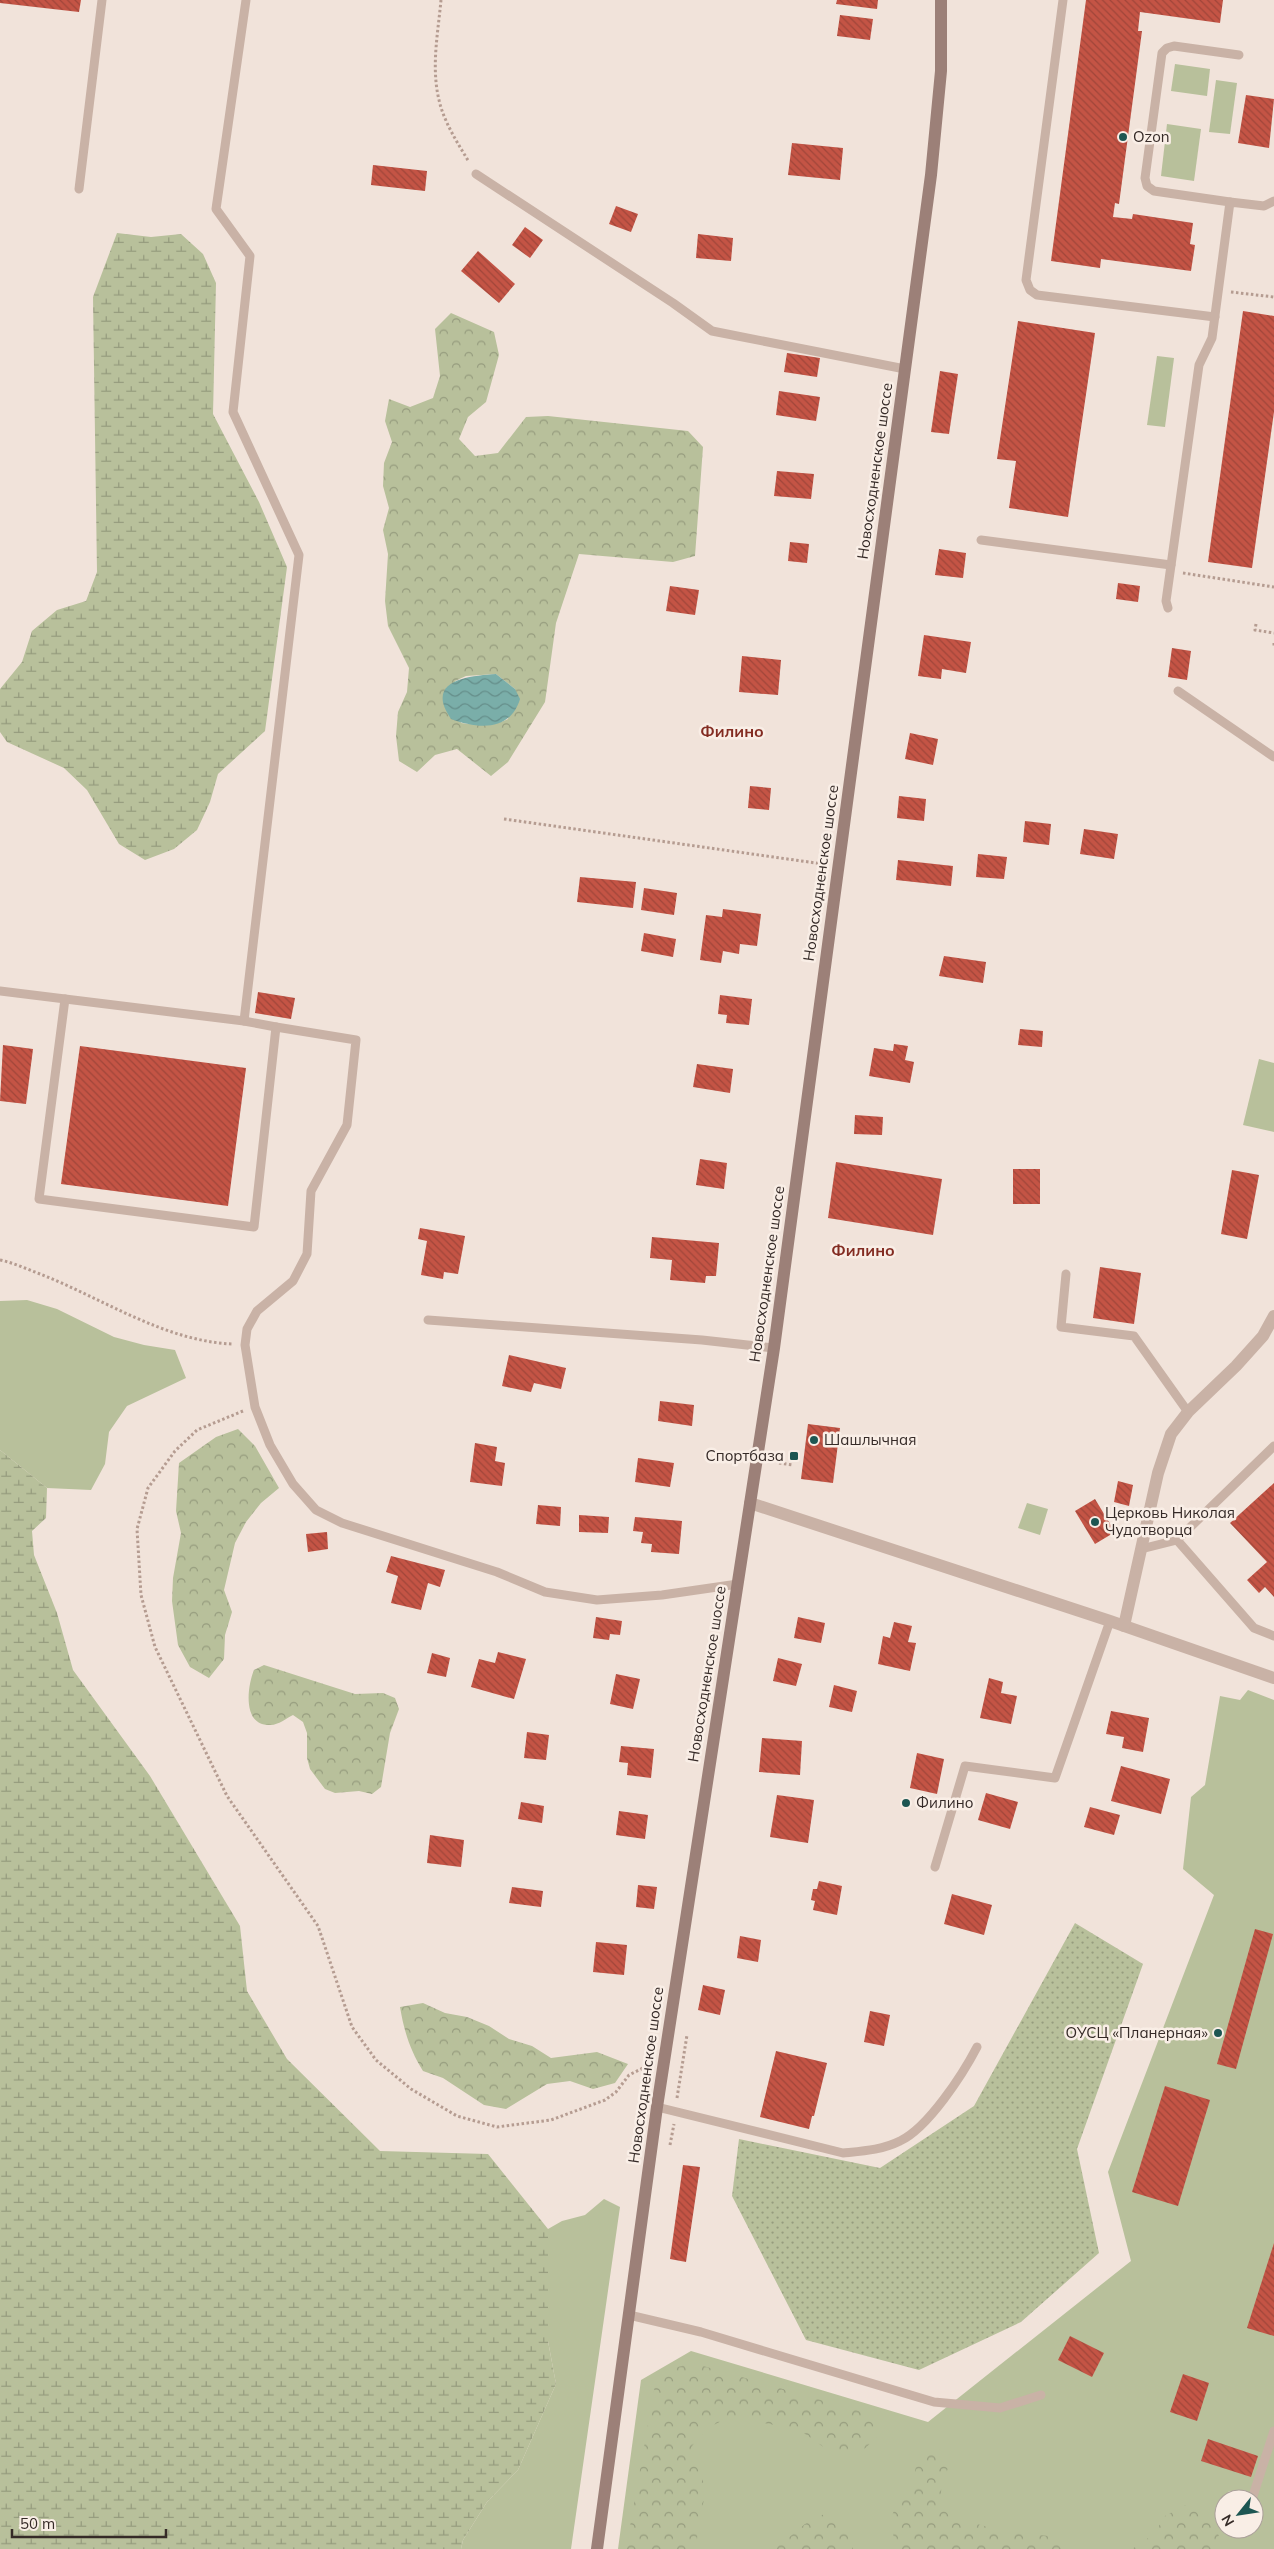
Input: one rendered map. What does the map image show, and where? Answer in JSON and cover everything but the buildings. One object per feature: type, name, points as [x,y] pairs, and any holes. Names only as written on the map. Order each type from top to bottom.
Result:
[{"type":"main road","name":"Новосходненское шоссе","points":[[597,2549],[656,2107],[774,1348],[931,175],[941,71],[941,0]]},
{"type":"street","points":[[1124,1626],[1160,1465],[1171,1434],[1188,1412],[1236,1366],[1263,1336],[1274,1316]]},
{"type":"street","points":[[750,1503],[1110,1621],[1274,1678]]},
{"type":"lane","points":[[79,189],[102,0]]},
{"type":"lane","points":[[244,1020],[299,555],[233,412],[250,256],[216,209],[246,0]]},
{"type":"lane","points":[[1063,0],[1026,280],[1030,290],[1037,295],[1215,317]]},
{"type":"lane","points":[[1239,55],[1174,46],[1166,48],[1162,53],[1145,178],[1147,186],[1154,191],[1264,206],[1274,201]]},
{"type":"lane","points":[[476,174],[673,303],[712,331],[905,369]]},
{"type":"lane","points":[[1168,608],[1166,601],[1199,365],[1212,338],[1230,202]]},
{"type":"lane","points":[[981,540],[1171,568]]},
{"type":"lane","points":[[1178,691],[1274,757]]},
{"type":"lane","points":[[0,991],[244,1020],[276,1028],[356,1040],[346,1125],[311,1191],[306,1254],[293,1281],[258,1311],[247,1329],[245,1345],[255,1407],[270,1445],[292,1484],[316,1510],[342,1523],[497,1572],[544,1592],[597,1600],[662,1595],[738,1584]]},
{"type":"lane","points":[[65,999],[39,1199],[254,1227],[276,1028]]},
{"type":"lane","points":[[1066,1274],[1061,1327],[1134,1336],[1188,1412]]},
{"type":"lane","points":[[428,1320],[702,1340],[774,1348]]},
{"type":"lane","points":[[1141,1549],[1177,1540],[1274,1446]]},
{"type":"lane","points":[[1177,1540],[1254,1628],[1274,1636]]},
{"type":"lane","points":[[935,1867],[965,1766],[1054,1778],[1110,1621]]},
{"type":"lane","points":[[656,2107],[843,2153],[875,2150],[901,2141],[928,2118],[962,2076],[977,2046]]},
{"type":"lane","points":[[629,2315],[702,2332],[934,2402],[1000,2408],[1041,2395]]},
{"type":"lane","points":[[1255,2489],[1274,2431]]},
{"type":"path","points":[[441,0],[435,61],[438,100],[452,133],[476,174]]},
{"type":"path","points":[[1218,291],[1274,297]]},
{"type":"path","points":[[1171,568],[1274,587]]},
{"type":"path","points":[[1256,624],[1255,630],[1274,633]]},
{"type":"path","points":[[504,819],[824,864]]},
{"type":"path","points":[[0,1260],[67,1284],[155,1325],[210,1343],[245,1345]]},
{"type":"path","points":[[255,1407],[197,1430],[175,1451],[148,1488],[137,1529],[141,1595],[155,1647],[226,1796],[318,1926],[352,2027],[376,2060],[411,2089],[457,2116],[497,2127],[551,2120],[605,2100],[616,2092],[629,2075],[640,2068],[649,2066],[662,2069]]},
{"type":"path","points":[[779,1463],[793,1465]]},
{"type":"green space","points":[[1175,64],[1210,69],[1207,96],[1171,91]]},
{"type":"green space","points":[[1216,80],[1237,83],[1230,134],[1209,132]]},
{"type":"green space","points":[[1167,124],[1201,129],[1194,181],[1161,176]]},
{"type":"green space","points":[[117,233],[151,237],[181,234],[203,254],[216,283],[213,414],[259,502],[287,567],[265,731],[218,774],[210,802],[197,830],[174,849],[145,860],[119,844],[87,790],[64,768],[7,742],[0,732],[0,689],[22,662],[32,631],[57,610],[86,601],[97,572],[93,297]]},
{"type":"green space","points":[[451,313],[494,332],[499,355],[486,402],[468,417],[459,439],[475,456],[498,453],[526,417],[548,416],[688,431],[703,447],[695,556],[673,562],[579,554],[556,623],[545,702],[508,762],[491,776],[457,749],[435,755],[417,772],[399,761],[396,736],[398,712],[407,692],[409,668],[388,626],[385,601],[388,554],[383,530],[389,508],[383,486],[384,463],[392,442],[385,421],[389,399],[410,407],[433,398],[440,376],[435,329]],"holes":[[[496,674],[515,689],[508,719],[502,722],[480,725],[461,723],[455,681],[466,676]]]},
{"type":"green space","points":[[1157,356],[1174,358],[1165,427],[1147,425]]},
{"type":"green space","points":[[1259,1059],[1274,1063],[1274,1132],[1243,1125]]},
{"type":"green space","points":[[27,1300],[57,1309],[114,1337],[144,1345],[175,1350],[186,1378],[127,1406],[109,1432],[105,1464],[91,1490],[47,1488],[0,1450],[0,1301]]},
{"type":"green space","points":[[238,1429],[255,1446],[279,1488],[261,1503],[246,1522],[235,1543],[224,1590],[232,1612],[225,1635],[224,1659],[209,1678],[190,1667],[178,1645],[172,1601],[173,1578],[181,1533],[176,1511],[179,1463],[216,1437]]},
{"type":"green space","points":[[0,1450],[47,1488],[46,1518],[32,1531],[34,1555],[57,1613],[73,1670],[150,1776],[240,1926],[247,1991],[287,2059],[380,2151],[488,2154],[548,2229],[548,2341],[556,2384],[518,2470],[487,2502],[463,2540],[461,2549],[0,2549]]},
{"type":"green space","points":[[1027,1503],[1048,1509],[1040,1535],[1018,1528]]},
{"type":"green space","points":[[264,1665],[355,1694],[383,1693],[395,1698],[399,1709],[390,1733],[381,1787],[372,1794],[359,1791],[335,1793],[325,1789],[310,1769],[307,1758],[307,1733],[303,1722],[293,1715],[274,1725],[262,1724],[255,1720],[249,1705],[250,1686],[254,1670]]},
{"type":"green space","name":"ОУСЦ «Планерная»","points":[[1248,1690],[1274,1700],[1274,2549],[618,2549],[641,2380],[691,2351],[928,2422],[1131,2261],[1108,2172],[1214,1895],[1183,1869],[1191,1797],[1205,1785],[1220,1696],[1240,1700]]},
{"type":"green space","points":[[1075,1923],[1143,1964],[1077,2149],[1099,2253],[1021,2322],[919,2370],[806,2340],[732,2196],[739,2139],[880,2168],[974,2106]]},
{"type":"green space","points":[[423,2003],[445,2013],[467,2017],[489,2026],[509,2039],[532,2046],[551,2058],[597,2052],[628,2064],[615,2083],[593,2089],[570,2081],[547,2084],[506,2109],[484,2105],[443,2078],[423,2071],[414,2056],[403,2024],[400,2007]]},
{"type":"green space","points":[[604,2199],[620,2207],[571,2549],[461,2549],[463,2540],[487,2502],[518,2470],[556,2384],[548,2341],[548,2229],[562,2221],[585,2215]]},
{"type":"green space","points":[[693,2363],[873,2415],[877,2437],[860,2453],[836,2456],[798,2429],[729,2417],[708,2428],[692,2446],[700,2468],[706,2494],[699,2517],[697,2540],[691,2549],[626,2549],[655,2385],[670,2369]]},
{"type":"green space","points":[[935,2444],[950,2463],[942,2484],[939,2508],[959,2519],[1002,2531],[1049,2536],[1073,2549],[899,2549],[894,2540],[891,2518],[900,2496],[914,2480],[917,2457]]},
{"type":"green space","points":[[1185,2505],[1208,2514],[1214,2526],[1214,2539],[1218,2539],[1214,2549],[1132,2549],[1154,2534],[1165,2516]]},
{"type":"green space","points":[[826,2513],[847,2521],[853,2549],[765,2549],[787,2539],[805,2524]]},
{"type":"water","points":[[496,674],[515,689],[520,699],[509,717],[492,725],[482,726],[451,719],[444,706],[443,696],[446,688],[462,679]]},
{"type":"place","name":"Ozon","points":[[1123,137]]},
{"type":"place","name":"Шашлычная","points":[[814,1440]]},
{"type":"place","name":"Спортбаза","points":[[794,1456]]},
{"type":"place","name":"Церковь Николая Чудотворца","points":[[1095,1522]]},
{"type":"place","name":"Филино","points":[[906,1803]]},
{"type":"place","name":"ОУСЦ «Планерная»","points":[[1218,2033]]},
{"type":"district","name":"Филино","points":[[732,731]]},
{"type":"district","name":"Филино","points":[[863,1250]]}]
